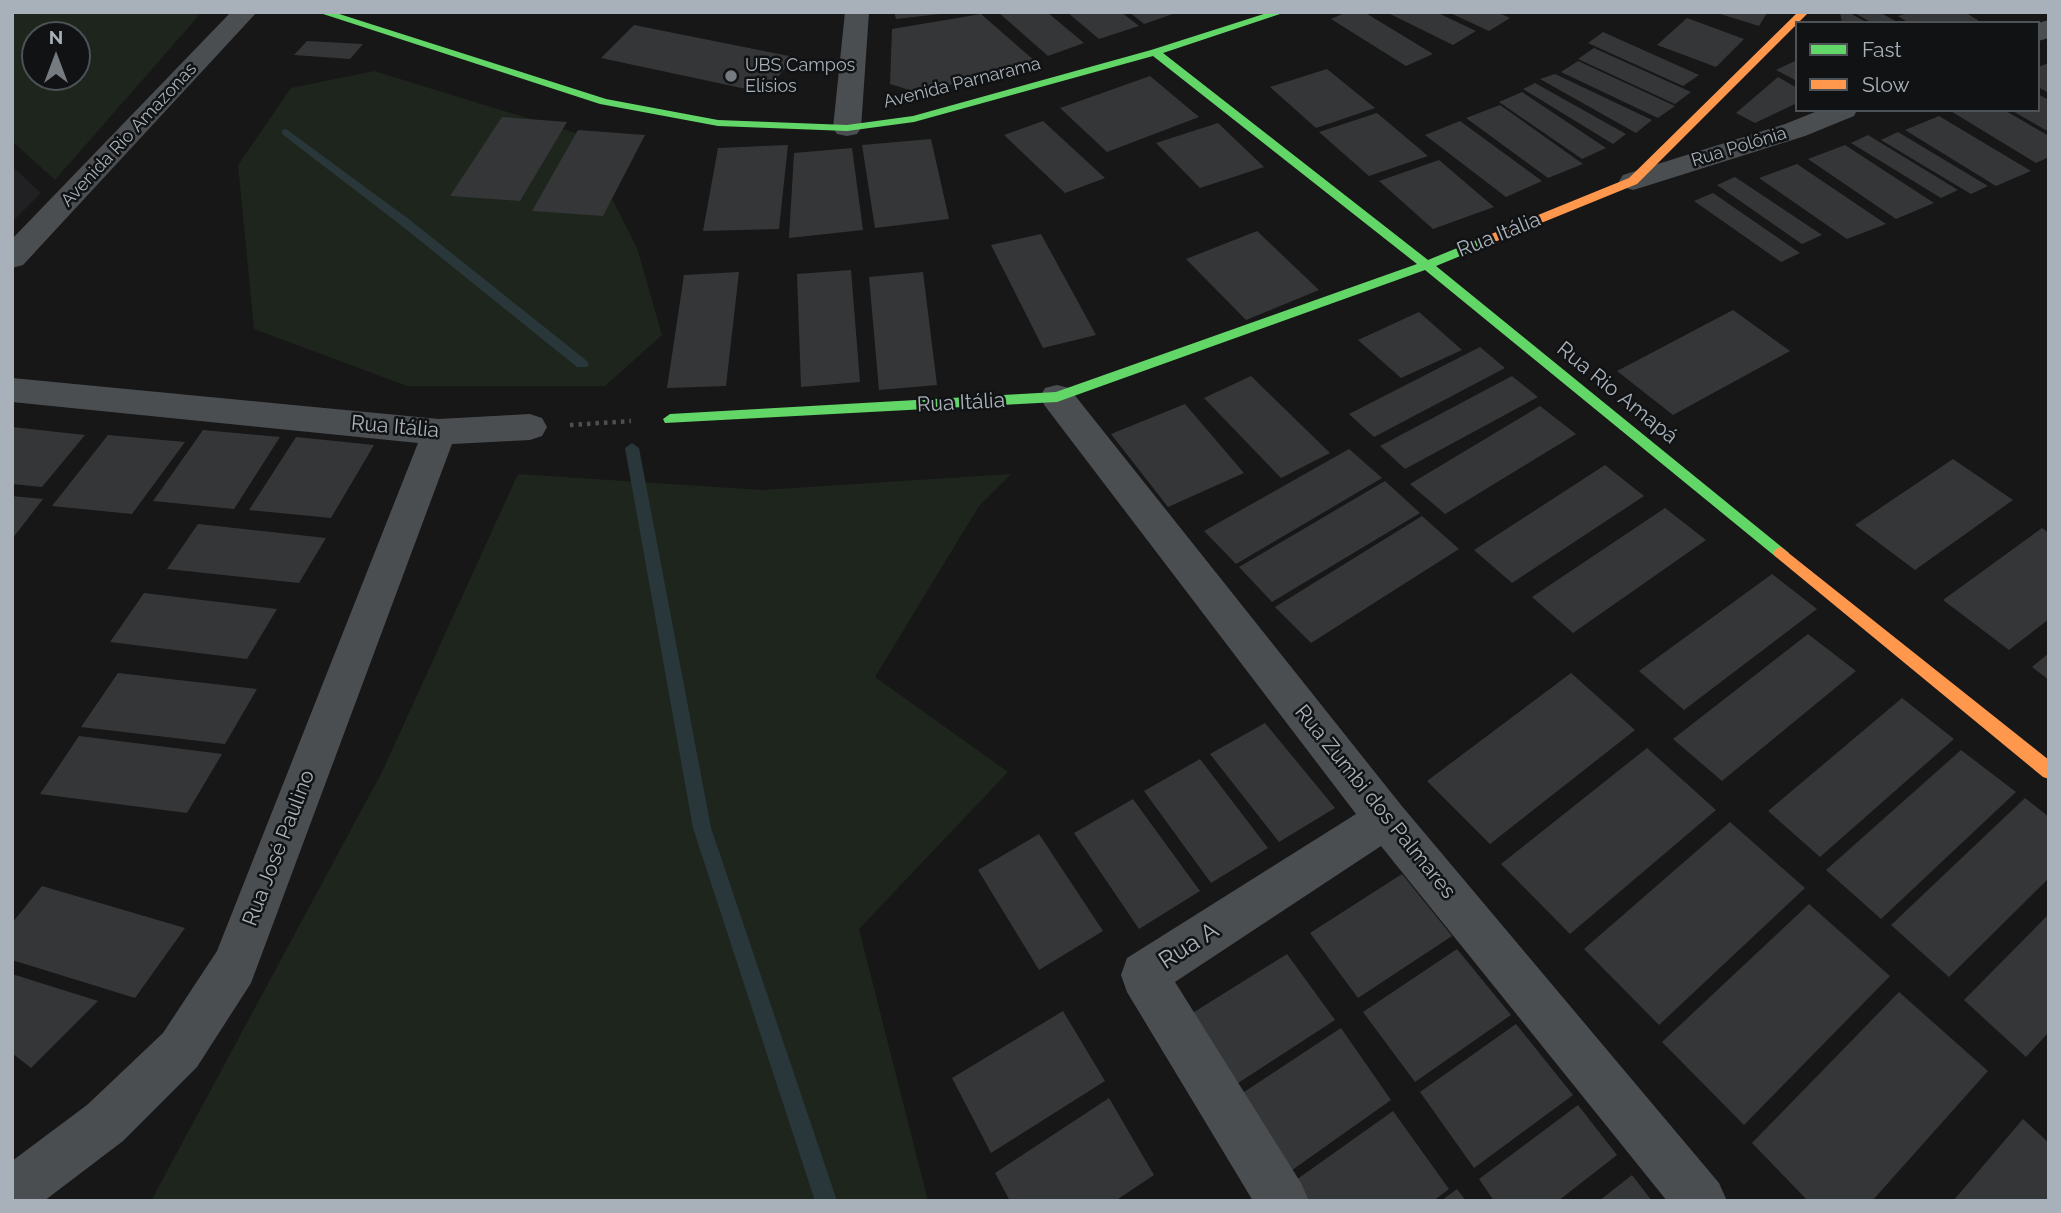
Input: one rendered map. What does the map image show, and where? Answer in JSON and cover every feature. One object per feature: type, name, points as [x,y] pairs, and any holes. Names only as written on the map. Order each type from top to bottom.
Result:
[{"type":"street","name":"Avenida Rio Amazonas","points":[[12,258],[245,12]]},
{"type":"street","name":"Avenida Parnarama","points":[[322,12],[604,102],[718,123],[847,128],[914,119],[1155,52],[1281,12]]},
{"type":"street","points":[[847,128],[857,12]]},
{"type":"street","name":"Rua Itália","points":[[670,419],[1056,397],[1426,265],[1633,181],[1804,12]]},
{"type":"street","name":"Rua Rio Amapá","points":[[1155,52],[1426,265],[2049,771]]},
{"type":"street","name":"Rua Polônia","points":[[1633,181],[1795,130],[1839,112]]},
{"type":"street","name":"Rua Itália","points":[[12,390],[439,432],[530,427]]},
{"type":"street","name":"Rua Zumbi dos Palmares","points":[[1056,397],[1386,819],[1701,1201]]},
{"type":"street","name":"Rua José Paulino","points":[[12,1193],[105,1123],[180,1050],[234,966],[439,432]]},
{"type":"street","name":"Rua A","points":[[1283,1201],[1144,975],[1386,819]]},
{"type":"path","points":[[530,427],[670,419]]},
{"type":"shaded area","points":[[12,12],[202,12],[55,180],[12,141]]},
{"type":"shaded area","points":[[374,71],[579,134],[637,248],[662,335],[605,386],[407,386],[254,329],[238,165],[291,88]]},
{"type":"shaded area","points":[[12,166],[41,193],[12,222]]},
{"type":"shaded area","points":[[518,474],[762,490],[1011,474],[979,506],[875,677],[1008,772],[859,929],[928,1201],[151,1201],[382,772]]},
{"type":"building","points":[[894,12],[939,12],[940,14],[896,19]]},
{"type":"building","points":[[998,12],[1047,12],[1084,43],[1048,56]]},
{"type":"building","points":[[1067,12],[1121,12],[1139,26],[1099,39]]},
{"type":"building","points":[[1129,12],[1176,12],[1176,13],[1144,24]]},
{"type":"building","points":[[1347,12],[1364,12],[1433,54],[1406,66],[1331,19]]},
{"type":"building","points":[[1386,12],[1436,12],[1476,31],[1453,45]]},
{"type":"building","points":[[1448,12],[1497,12],[1510,18],[1489,31]]},
{"type":"building","points":[[1840,12],[1848,12],[1864,21],[1842,21]]},
{"type":"building","points":[[1853,12],[1879,12],[1895,21],[1869,21]]},
{"type":"building","points":[[1911,12],[1965,12],[1979,21],[1906,21],[1898,16]]},
{"type":"building","points":[[1717,13],[1767,13],[1759,26]]},
{"type":"building","points":[[981,14],[1036,62],[919,93],[890,84],[892,29]]},
{"type":"building","points":[[1687,18],[1744,39],[1716,67],[1657,45]]},
{"type":"building","name":"UBS Campos Elísios","points":[[634,25],[794,57],[765,93],[601,58]]},
{"type":"building","points":[[1603,32],[1699,75],[1683,86],[1588,43]]},
{"type":"building","points":[[307,41],[363,44],[350,59],[294,55]]},
{"type":"building","points":[[1594,48],[1691,92],[1675,104],[1578,59]]},
{"type":"building","points":[[1578,61],[1675,106],[1658,118],[1561,72]]},
{"type":"building","points":[[1795,61],[1795,80],[1776,70]]},
{"type":"building","points":[[2049,63],[2049,93],[2040,88],[2040,66]]},
{"type":"building","points":[[1327,69],[1375,108],[1316,128],[1270,87]]},
{"type":"building","points":[[1555,74],[1652,120],[1636,133],[1540,79]]},
{"type":"building","points":[[1150,76],[1199,117],[1107,152],[1060,108]]},
{"type":"building","points":[[1778,77],[1795,87],[1795,104],[1755,123],[1736,113]]},
{"type":"building","points":[[1535,83],[1626,134],[1613,144],[1523,89]]},
{"type":"building","points":[[1522,92],[1606,148],[1582,159],[1499,102]]},
{"type":"building","points":[[2040,95],[2049,100],[2049,132],[2014,112],[2040,112]]},
{"type":"building","points":[[1500,105],[1583,164],[1548,178],[1466,118]]},
{"type":"building","points":[[1952,112],[2007,112],[2049,136],[2049,157],[2036,163]]},
{"type":"building","points":[[1377,113],[1428,156],[1369,176],[1319,132]]},
{"type":"building","points":[[1939,116],[2031,171],[1996,186],[1905,130]]},
{"type":"building","points":[[502,117],[567,122],[520,201],[450,196]]},
{"type":"building","points":[[1043,121],[1105,178],[1065,193],[1004,135]]},
{"type":"building","points":[[1460,121],[1542,181],[1506,197],[1425,135]]},
{"type":"building","points":[[1218,123],[1264,167],[1200,188],[1156,143]]},
{"type":"building","points":[[578,130],[645,135],[603,216],[532,211]]},
{"type":"building","points":[[1898,132],[1988,186],[1971,194],[1881,140]]},
{"type":"building","points":[[1868,135],[1958,190],[1941,198],[1851,143]]},
{"type":"building","points":[[931,139],[949,219],[875,228],[862,145]]},
{"type":"building","points":[[788,145],[779,229],[703,231],[718,148]]},
{"type":"building","points":[[1845,145],[1934,203],[1896,219],[1808,159]]},
{"type":"building","points":[[852,148],[863,230],[789,238],[794,153]]},
{"type":"building","points":[[1439,160],[1494,207],[1433,229],[1379,181]]},
{"type":"building","points":[[1797,164],[1886,224],[1847,239],[1759,178]]},
{"type":"building","points":[[1735,177],[1822,235],[1802,244],[1717,185]]},
{"type":"building","points":[[1713,193],[1800,253],[1781,262],[1694,201]]},
{"type":"building","points":[[1257,231],[1319,290],[1246,320],[1186,259]]},
{"type":"building","points":[[1041,234],[1096,335],[1043,348],[991,245]]},
{"type":"building","points":[[851,270],[860,382],[801,387],[797,274]]},
{"type":"building","points":[[739,272],[726,386],[667,388],[684,275]]},
{"type":"building","points":[[923,272],[937,385],[879,390],[869,277]]},
{"type":"building","points":[[1733,310],[1790,351],[1673,415],[1617,371]]},
{"type":"building","points":[[1419,312],[1462,350],[1401,378],[1358,340]]},
{"type":"building","points":[[1480,347],[1505,368],[1374,437],[1349,414]]},
{"type":"building","points":[[1251,376],[1330,453],[1281,478],[1204,398]]},
{"type":"building","points":[[1512,376],[1538,397],[1405,469],[1380,446]]},
{"type":"building","points":[[1185,404],[1244,473],[1168,507],[1111,434]]},
{"type":"building","points":[[1540,406],[1576,434],[1445,514],[1410,484]]},
{"type":"building","points":[[12,427],[85,435],[42,487],[12,484]]},
{"type":"building","points":[[203,430],[280,437],[234,509],[153,501]]},
{"type":"building","points":[[108,435],[185,442],[132,514],[52,506]]},
{"type":"building","points":[[296,437],[374,445],[331,518],[249,510]]},
{"type":"building","points":[[1349,449],[1382,478],[1236,564],[1204,531]]},
{"type":"building","points":[[1953,459],[2013,500],[1915,570],[1855,525]]},
{"type":"building","points":[[1605,465],[1644,496],[1512,583],[1474,550]]},
{"type":"building","points":[[1385,481],[1420,513],[1272,602],[1239,567]]},
{"type":"building","points":[[12,496],[43,499],[12,539]]},
{"type":"building","points":[[1665,508],[1706,540],[1573,633],[1532,597]]},
{"type":"building","points":[[1422,516],[1459,549],[1311,643],[1275,607]]},
{"type":"building","points":[[198,524],[326,538],[299,583],[167,569]]},
{"type":"building","points":[[2042,528],[2049,533],[2049,619],[2009,650],[1943,600]]},
{"type":"building","points":[[1772,574],[1817,609],[1684,710],[1639,671]]},
{"type":"building","points":[[144,593],[277,609],[247,659],[110,642]]},
{"type":"building","points":[[1808,634],[1856,671],[1722,781],[1673,739]]},
{"type":"building","points":[[2049,653],[2049,680],[2032,667]]},
{"type":"building","points":[[118,673],[257,689],[225,744],[81,727]]},
{"type":"building","points":[[1571,673],[1635,730],[1490,844],[1427,781]]},
{"type":"building","points":[[1902,698],[1954,739],[1820,857],[1768,811]]},
{"type":"building","points":[[1265,723],[1335,808],[1279,842],[1210,754]]},
{"type":"building","points":[[79,736],[222,754],[187,813],[40,794]]},
{"type":"building","points":[[1647,748],[1716,810],[1570,934],[1501,864]]},
{"type":"building","points":[[1961,750],[2016,792],[1881,919],[1826,870]]},
{"type":"building","points":[[1200,759],[1268,848],[1211,883],[1144,791]]},
{"type":"building","points":[[2025,798],[2049,817],[2049,878],[1949,977],[1891,925]]},
{"type":"building","points":[[1133,799],[1200,891],[1139,929],[1074,833]]},
{"type":"building","points":[[1730,822],[1805,888],[1659,1025],[1584,949]]},
{"type":"building","points":[[1039,834],[1103,931],[1039,970],[978,870]]},
{"type":"building","points":[[1402,874],[1452,936],[1358,998],[1310,933]]},
{"type":"building","points":[[42,886],[185,928],[135,998],[12,960],[12,923]]},
{"type":"building","points":[[1809,904],[1890,976],[1744,1125],[1662,1042]]},
{"type":"building","points":[[2049,914],[2049,1032],[2026,1057],[1964,1000]]},
{"type":"building","points":[[1457,949],[1511,1015],[1415,1082],[1363,1012]]},
{"type":"building","points":[[1287,954],[1335,1020],[1232,1087],[1186,1017]]},
{"type":"building","points":[[12,974],[98,1001],[31,1068],[12,1053]]},
{"type":"building","points":[[1899,992],[1988,1071],[1872,1201],[1808,1201],[1752,1143]]},
{"type":"building","points":[[1063,1011],[1105,1081],[991,1153],[952,1078]]},
{"type":"building","points":[[1516,1024],[1573,1095],[1474,1168],[1420,1092]]},
{"type":"building","points":[[1341,1028],[1391,1100],[1288,1173],[1238,1096]]},
{"type":"building","points":[[1109,1098],[1154,1175],[1115,1201],[1010,1201],[995,1173]]},
{"type":"building","points":[[1578,1105],[1617,1155],[1558,1201],[1494,1201],[1479,1179]]},
{"type":"building","points":[[1393,1111],[1449,1189],[1433,1201],[1299,1201],[1289,1185]]},
{"type":"building","points":[[2023,1119],[2049,1143],[2049,1201],[1953,1201]]},
{"type":"building","points":[[1632,1175],[1652,1201],[1599,1201]]},
{"type":"building","points":[[1457,1189],[1466,1201],[1441,1201]]},
{"type":"waterway","points":[[286,132],[406,223],[582,364]]},
{"type":"waterway","points":[[632,448],[702,828],[826,1201]]},
{"type":"traffic: fast","points":[[322,12],[604,102],[718,123],[847,128],[914,119],[1155,52],[1281,12]]},
{"type":"traffic: fast","points":[[1155,52],[1427,265],[1781,553]]},
{"type":"traffic: fast","points":[[670,419],[1057,397],[1427,265],[1488,240]]},
{"type":"traffic: slow","points":[[1488,240],[1633,181],[1804,12]]},
{"type":"traffic: slow","points":[[1781,553],[2049,771]]},
{"type":"place","name":"UBS Campos Elísios","points":[[731,76]]}]
